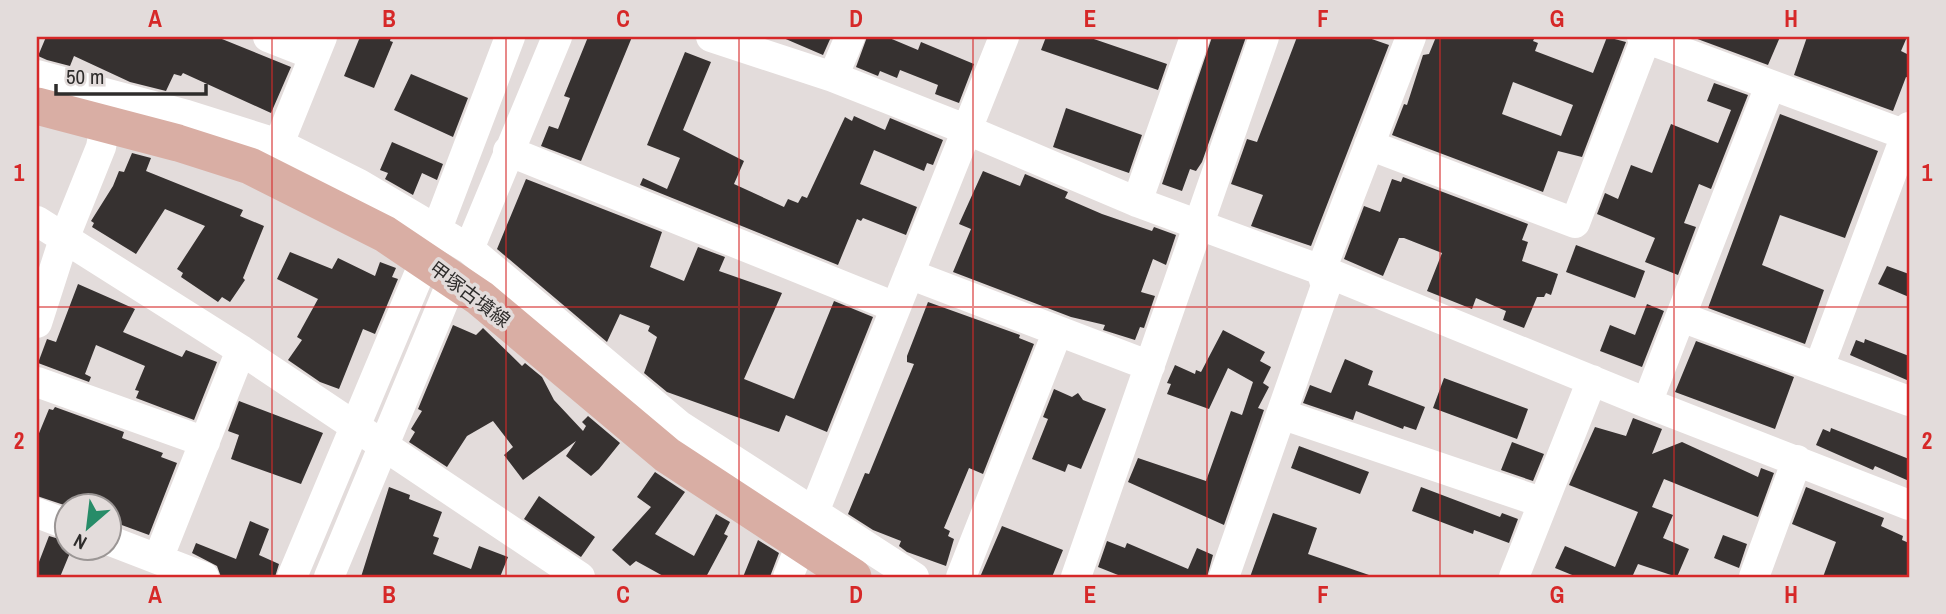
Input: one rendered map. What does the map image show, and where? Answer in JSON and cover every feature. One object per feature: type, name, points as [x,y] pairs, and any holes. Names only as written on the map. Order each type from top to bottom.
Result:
[{"type":"main road","name":"甲塚古墳線","points":[[37,106],[105,125],[183,128],[273,158],[385,234],[446,254],[480,298],[547,335],[630,405],[694,453],[807,526],[853,577]]},
{"type":"street","points":[[268,37],[318,46],[273,158]]},
{"type":"street","points":[[329,577],[383,447],[446,254],[510,37]]},
{"type":"street","points":[[292,577],[353,428],[446,254],[508,151],[557,37]]},
{"type":"street","points":[[711,37],[791,50],[833,77],[965,129],[1137,202],[1321,270],[1909,506]]},
{"type":"street","points":[[833,77],[850,37]]},
{"type":"street","points":[[788,577],[1004,37]]},
{"type":"street","points":[[1137,202],[1195,37]]},
{"type":"street","points":[[1076,577],[1264,37]]},
{"type":"street","points":[[1224,577],[1326,286],[1321,270],[1410,37]]},
{"type":"street","points":[[1368,145],[1575,223],[1644,37],[1770,86],[1908,131],[1819,367]]},
{"type":"street","points":[[37,75],[183,128]]},
{"type":"street","points":[[1647,403],[1770,86]]},
{"type":"street","points":[[37,323],[64,239],[101,147],[105,125]]},
{"type":"street","points":[[508,151],[895,307]]},
{"type":"street","points":[[37,221],[241,350],[353,428],[580,577]]},
{"type":"street","points":[[909,274],[1057,333],[1150,366]]},
{"type":"street","points":[[1681,317],[1909,401]]},
{"type":"street","points":[[961,577],[1057,333]]},
{"type":"street","points":[[158,559],[241,350]]},
{"type":"street","points":[[1514,577],[1541,502],[1592,380]]},
{"type":"street","points":[[37,382],[205,442]]},
{"type":"street","points":[[1281,414],[1541,502]]},
{"type":"street","points":[[1754,577],[1797,460]]},
{"type":"street","points":[[807,526],[914,577]]},
{"type":"street","points":[[122,546],[204,577]]},
{"type":"building","points":[[46,37],[217,37],[291,67],[271,113],[183,73],[181,76],[174,74],[166,91],[130,82],[74,56],[70,66],[47,60],[38,56]]},
{"type":"building","points":[[360,37],[391,37],[390,41],[393,42],[374,88],[344,76]]},
{"type":"building","points":[[588,37],[632,37],[581,161],[541,146],[549,126],[558,129],[570,98],[564,96]]},
{"type":"building","points":[[781,37],[831,37],[823,55]]},
{"type":"building","points":[[867,37],[887,37],[918,50],[921,42],[974,64],[959,103],[935,94],[938,85],[900,70],[897,78],[880,71],[878,76],[856,67]]},
{"type":"building","points":[[1046,37],[1088,37],[1167,64],[1158,90],[1041,50]]},
{"type":"building","points":[[1212,37],[1246,37],[1202,162],[1196,171],[1190,169],[1182,191],[1162,184]]},
{"type":"building","points":[[1297,37],[1366,37],[1389,45],[1311,246],[1251,226],[1263,195],[1231,184],[1247,139],[1257,142]]},
{"type":"building","points":[[1436,37],[1535,37],[1533,41],[1538,43],[1535,51],[1593,73],[1607,37],[1626,42],[1582,157],[1558,151],[1543,192],[1392,135],[1404,104],[1407,105],[1423,55],[1429,54]],"holes":[[[1513,82],[1573,105],[1561,136],[1502,114]]]},
{"type":"building","points":[[1692,37],[1780,37],[1768,65]]},
{"type":"building","points":[[1807,37],[1907,37],[1901,51],[1909,55],[1909,78],[1906,77],[1893,111],[1794,75]]},
{"type":"building","points":[[685,52],[711,62],[683,130],[744,161],[734,184],[784,207],[788,199],[798,203],[802,196],[807,198],[845,117],[852,121],[854,116],[885,130],[890,118],[943,140],[933,165],[927,163],[924,171],[874,150],[860,184],[917,207],[906,235],[863,218],[861,221],[857,219],[838,265],[640,185],[643,178],[667,189],[680,158],[647,145]]},
{"type":"building","points":[[411,74],[468,98],[453,137],[394,110]]},
{"type":"building","points":[[1714,83],[1748,95],[1711,189],[1699,184],[1684,223],[1696,227],[1678,275],[1645,262],[1655,238],[1597,214],[1605,193],[1618,199],[1631,165],[1652,173],[1671,124],[1718,143],[1731,110],[1707,101]]},
{"type":"building","points":[[1066,108],[1142,135],[1129,173],[1053,147]]},
{"type":"building","points":[[1780,114],[1878,151],[1845,238],[1780,215],[1762,265],[1824,290],[1805,344],[1708,308]]},
{"type":"building","points":[[392,142],[443,164],[437,180],[422,173],[413,195],[385,179],[388,173],[380,170]]},
{"type":"building","points":[[132,153],[151,158],[146,171],[243,210],[240,216],[264,226],[243,278],[245,280],[230,302],[222,297],[218,302],[181,277],[183,273],[177,269],[205,226],[165,209],[136,254],[92,227],[94,223],[91,221],[119,171],[124,172]]},
{"type":"building","points":[[983,171],[1020,186],[1025,174],[1068,192],[1065,198],[1102,214],[1152,231],[1154,227],[1176,235],[1166,265],[1153,259],[1141,292],[1155,296],[1144,328],[1140,327],[1135,340],[1103,330],[1105,325],[1071,317],[953,272],[971,229],[959,224]]},
{"type":"building","points":[[1403,177],[1528,224],[1522,240],[1528,242],[1522,261],[1558,274],[1551,295],[1546,293],[1544,297],[1537,297],[1524,328],[1503,320],[1506,311],[1476,298],[1472,309],[1427,291],[1442,253],[1404,238],[1399,238],[1383,276],[1344,259],[1364,206],[1380,212],[1392,179],[1401,182]]},
{"type":"building","points":[[526,179],[662,232],[650,267],[684,281],[698,247],[725,257],[719,271],[782,293],[744,379],[794,399],[834,301],[873,317],[827,432],[786,415],[779,432],[667,392],[644,373],[657,337],[648,331],[650,326],[620,314],[607,342],[497,249]]},
{"type":"building","points":[[1576,245],[1645,271],[1635,298],[1566,272]]},
{"type":"building","points":[[290,252],[332,269],[338,258],[375,276],[380,262],[396,268],[392,277],[398,279],[375,334],[363,329],[339,389],[320,382],[288,360],[302,340],[297,337],[318,299],[277,279]]},
{"type":"building","points":[[1887,266],[1909,274],[1909,297],[1878,284]]},
{"type":"building","points":[[78,284],[135,309],[123,332],[182,357],[186,350],[217,362],[194,420],[136,398],[139,391],[135,390],[145,366],[96,345],[85,374],[91,377],[89,382],[38,363],[47,339],[56,342]]},
{"type":"building","points":[[928,302],[1020,335],[1019,338],[1034,344],[983,474],[969,468],[944,528],[950,531],[948,536],[954,539],[946,566],[907,552],[899,546],[901,541],[873,530],[848,514],[865,473],[869,474],[914,364],[907,362],[907,356]]},
{"type":"building","points":[[1647,304],[1664,311],[1642,367],[1600,351],[1610,325],[1635,335]]},
{"type":"building","points":[[453,325],[476,335],[483,328],[522,366],[525,363],[542,377],[554,400],[583,431],[586,426],[582,422],[588,416],[620,443],[599,469],[591,476],[566,456],[576,441],[523,480],[504,455],[513,447],[493,421],[467,436],[447,467],[409,442],[415,432],[411,429],[422,411],[418,409]]},
{"type":"building","points":[[1223,330],[1265,352],[1260,361],[1271,367],[1263,383],[1269,387],[1258,408],[1264,410],[1224,525],[1128,482],[1138,458],[1206,481],[1231,411],[1242,415],[1253,382],[1228,368],[1209,409],[1167,394],[1171,384],[1167,383],[1175,365],[1195,374],[1196,370],[1201,372]]},
{"type":"building","points":[[1865,339],[1909,356],[1909,381],[1850,355],[1856,340],[1864,343]]},
{"type":"building","points":[[1696,341],[1794,377],[1775,429],[1675,392]]},
{"type":"building","points":[[1345,359],[1373,371],[1368,385],[1425,407],[1416,430],[1404,426],[1403,429],[1356,411],[1353,420],[1303,403],[1310,385],[1331,393]]},
{"type":"building","points":[[1444,378],[1528,409],[1517,439],[1433,408]]},
{"type":"building","points":[[1054,389],[1072,397],[1078,393],[1083,400],[1106,409],[1081,469],[1068,464],[1065,472],[1032,459],[1048,419],[1043,417]]},
{"type":"building","points":[[239,401],[323,433],[301,484],[231,459],[239,435],[228,431]]},
{"type":"building","points":[[55,407],[124,432],[122,438],[163,453],[161,457],[177,463],[149,535],[122,525],[122,491],[52,491],[52,501],[37,496],[37,438],[49,409],[53,410]]},
{"type":"building","points":[[1633,418],[1662,429],[1652,454],[1682,442],[1758,477],[1761,468],[1774,473],[1758,517],[1664,479],[1652,507],[1673,515],[1663,538],[1689,549],[1677,577],[1638,564],[1633,575],[1639,577],[1577,577],[1555,568],[1565,546],[1615,567],[1638,512],[1569,485],[1595,427],[1626,436]]},
{"type":"building","points":[[1831,428],[1909,459],[1909,481],[1875,466],[1873,470],[1816,445],[1823,429],[1830,432]]},
{"type":"building","points":[[1512,442],[1544,454],[1533,481],[1501,470]]},
{"type":"building","points":[[1299,446],[1369,472],[1360,494],[1291,468]]},
{"type":"building","points":[[655,472],[685,492],[655,534],[694,556],[716,514],[730,522],[724,534],[728,536],[706,577],[665,577],[636,561],[630,566],[612,550],[651,507],[637,497]]},
{"type":"building","points":[[389,487],[410,495],[409,499],[442,512],[433,536],[439,538],[433,554],[471,569],[479,546],[508,557],[500,577],[361,577]]},
{"type":"building","points":[[1421,487],[1500,517],[1502,513],[1518,519],[1509,543],[1474,530],[1473,534],[1412,511]]},
{"type":"building","points":[[1806,487],[1884,518],[1881,526],[1903,536],[1902,540],[1909,543],[1909,577],[1823,577],[1836,542],[1792,524]]},
{"type":"building","points":[[539,496],[595,537],[581,557],[524,519]]},
{"type":"building","points":[[1273,513],[1317,528],[1308,554],[1369,577],[1250,577]]},
{"type":"building","points":[[250,521],[269,529],[259,555],[279,564],[275,577],[221,577],[217,566],[192,553],[196,543],[236,559]]},
{"type":"building","points":[[1002,526],[1063,550],[1052,577],[980,577]]},
{"type":"building","points":[[1723,535],[1747,544],[1739,568],[1714,558]]},
{"type":"building","points":[[49,536],[52,537],[52,562],[66,562],[60,577],[37,577],[37,567]]},
{"type":"building","points":[[758,540],[779,553],[770,577],[743,577]]},
{"type":"building","points":[[1107,541],[1125,548],[1127,543],[1188,569],[1197,548],[1213,555],[1207,577],[1123,577],[1098,567]]}]
